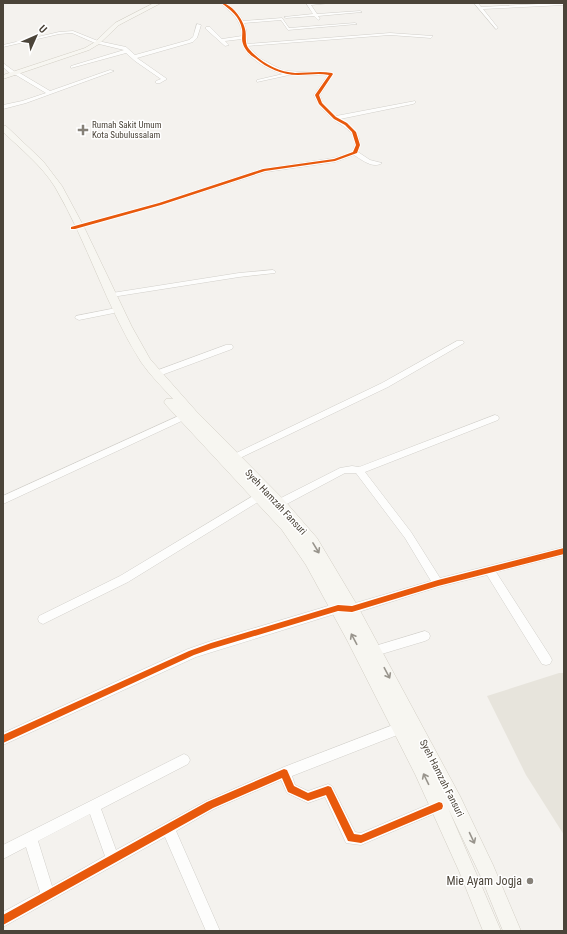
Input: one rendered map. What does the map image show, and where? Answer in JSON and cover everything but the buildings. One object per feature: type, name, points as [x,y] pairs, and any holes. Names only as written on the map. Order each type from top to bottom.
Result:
[{"type":"main road","points":[[3,77],[83,50],[97,42],[117,24],[158,3]]},
{"type":"main road","name":"Syeh Hamzah Fansuri","points":[[3,128],[44,172],[76,228],[146,361],[183,417],[263,494],[280,504],[312,542],[375,651],[463,820],[487,871],[512,931]]},
{"type":"main road","name":"Syeh Hamzah Fansuri","points":[[3,134],[44,172]]},
{"type":"main road","name":"Syeh Hamzah Fansuri","points":[[76,228],[111,312],[139,363],[159,381],[235,458],[302,547],[338,608],[440,806],[470,873],[492,931]]},
{"type":"street","points":[[76,228],[175,199],[264,170],[335,160],[355,153],[358,146],[354,132],[346,124],[335,118],[320,103],[317,95],[331,74],[288,73],[279,71],[264,62],[251,53],[245,44],[243,26],[241,22],[230,7],[222,3]]},
{"type":"street","points":[[328,3],[309,4],[329,38]]},
{"type":"street","points":[[476,3],[496,28]]},
{"type":"street","points":[[511,3],[514,7]]},
{"type":"street","points":[[479,8],[564,4]]},
{"type":"street","points":[[306,10],[333,8]]},
{"type":"street","points":[[286,17],[360,12]]},
{"type":"street","points":[[241,22],[281,19],[288,28],[294,41]]},
{"type":"street","points":[[312,21],[327,20]]},
{"type":"street","points":[[285,23],[299,22]]},
{"type":"street","points":[[288,28],[355,24]]},
{"type":"street","points":[[134,57],[193,40],[199,25]]},
{"type":"street","points":[[208,28],[227,45]]},
{"type":"street","points":[[291,34],[352,30]]},
{"type":"street","points":[[3,46],[68,31],[73,32],[97,42],[120,46],[165,79],[158,82]]},
{"type":"street","points":[[245,44],[390,34],[430,37]]},
{"type":"street","points":[[222,40],[244,37]]},
{"type":"street","points":[[74,67],[127,51]]},
{"type":"street","points":[[3,64],[15,73],[50,93]]},
{"type":"street","points":[[3,107],[50,93],[112,71]]},
{"type":"street","points":[[259,81],[288,73]]},
{"type":"street","points":[[335,118],[413,102]]},
{"type":"street","points":[[355,153],[367,162],[379,163]]},
{"type":"street","points":[[112,295],[273,272]]},
{"type":"street","points":[[79,318],[111,312]]},
{"type":"street","points":[[235,458],[385,385],[460,343]]},
{"type":"street","points":[[159,381],[229,347]]},
{"type":"street","points":[[3,500],[183,417]]},
{"type":"street","points":[[359,471],[495,418]]},
{"type":"street","points":[[280,504],[343,470],[348,468],[359,471],[408,535],[438,583]]},
{"type":"street","points":[[43,619],[124,579],[263,494]]},
{"type":"street","points":[[3,739],[192,653],[338,608],[352,609],[438,583],[564,551]]},
{"type":"street","points":[[489,570],[546,660]]},
{"type":"street","points":[[375,651],[425,636]]},
{"type":"street","points":[[3,920],[112,858],[210,805],[284,773],[401,728]]},
{"type":"street","points":[[3,852],[184,760]]},
{"type":"street","points":[[284,773],[291,789],[308,797],[328,790],[350,838],[361,839],[440,806]]},
{"type":"street","points":[[93,806],[112,858]]},
{"type":"street","points":[[168,828],[214,931]]},
{"type":"street","points":[[30,838],[48,895]]},
{"type":"shaded area","points":[[559,673],[564,673],[564,835],[526,775],[487,696]]},
{"type":"cycle path","points":[[73,228],[160,204],[264,170],[335,160],[355,153],[358,145],[354,132],[346,124],[335,118],[320,103],[317,95],[331,74],[296,74],[283,72],[264,63],[255,57],[245,46],[244,30],[239,18],[233,11],[222,3]]},
{"type":"cycle path","points":[[3,739],[192,653],[211,646],[338,608],[352,609],[438,583],[564,551]]},
{"type":"cycle path","points":[[3,920],[210,805],[284,773],[291,789],[308,797],[328,790],[351,838],[361,839],[439,806]]},
{"type":"place","name":"Rumah Sakit Umum Kota Subulussalam","points":[[83,130]]},
{"type":"place","name":"Mie Ayam Jogja","points":[[530,881]]}]
